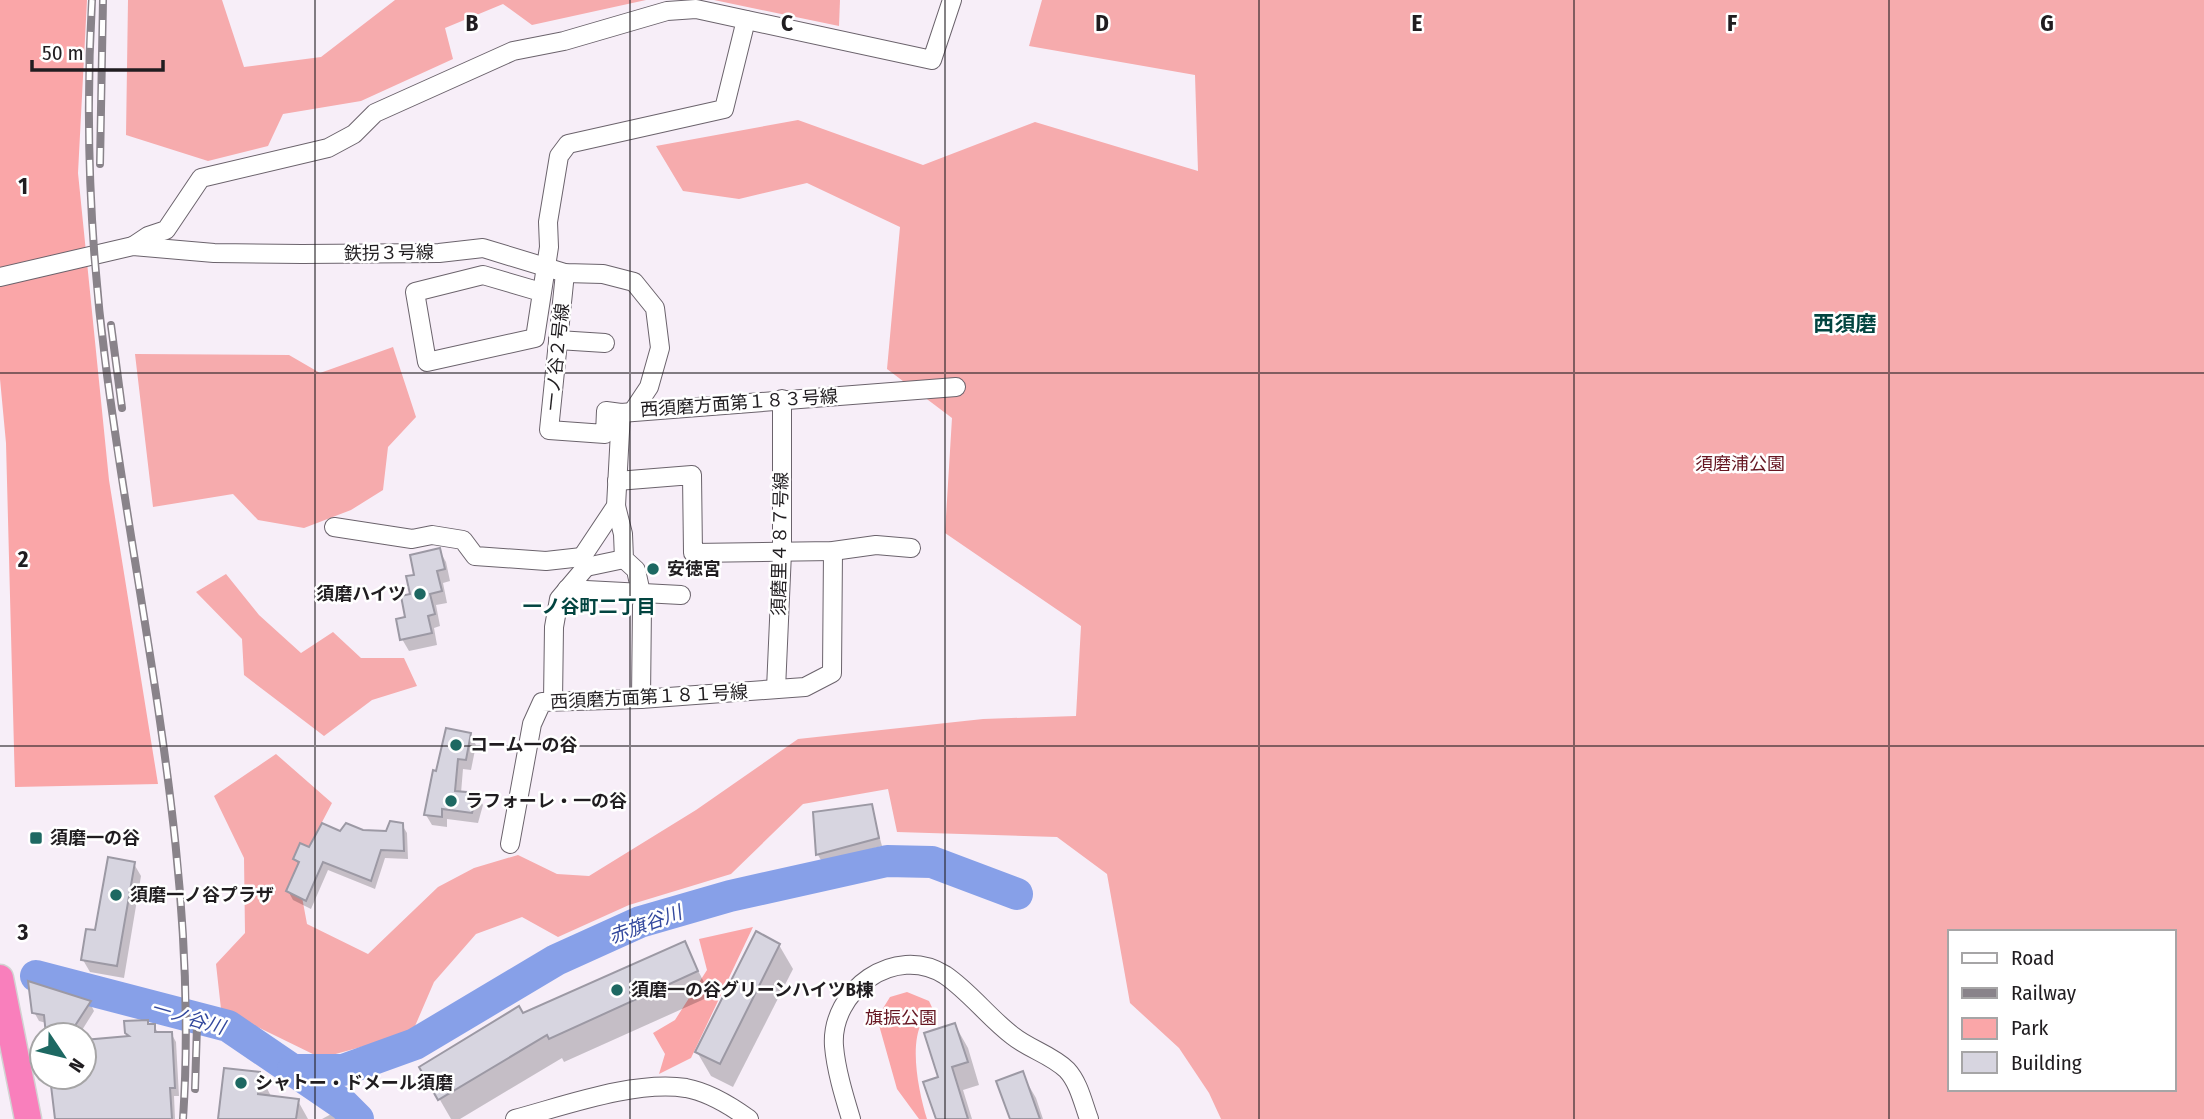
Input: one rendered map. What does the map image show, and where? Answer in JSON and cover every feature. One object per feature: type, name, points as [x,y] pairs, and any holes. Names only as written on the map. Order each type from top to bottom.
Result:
[{"type":"highway","points":[[0,978],[29,1119]]},
{"type":"street","points":[[132,246],[148,236],[166,230],[201,178],[328,148],[354,134],[374,113],[513,51],[564,41],[667,11],[696,9],[932,60],[953,0]]},
{"type":"street","points":[[541,292],[483,275],[415,292],[427,362],[535,338],[559,156],[568,144],[724,109],[746,20]]},
{"type":"street","name":"鉄拐３号線","points":[[0,277],[132,246],[214,253],[302,254],[439,253],[483,248],[565,273],[603,274],[634,282],[655,308],[660,348],[649,387],[627,412]]},
{"type":"street","name":"一ノ谷２号線","points":[[565,273],[549,430],[605,434],[606,411],[627,412]]},
{"type":"street","points":[[558,340],[606,343]]},
{"type":"street","name":"西須磨方面第１８３号線","points":[[624,559],[623,534],[616,506],[627,412],[956,387]]},
{"type":"street","name":"須磨里４８７号線","points":[[776,689],[782,552],[782,399]]},
{"type":"street","points":[[617,481],[692,475],[693,553],[833,551],[876,545],[911,548]]},
{"type":"street","points":[[553,701],[554,627],[559,599],[616,506]]},
{"type":"street","points":[[334,527],[412,539],[432,536],[463,540],[475,556],[584,562],[624,559],[636,570],[642,599],[641,699]]},
{"type":"street","name":"西須磨方面第１８１号線","points":[[510,844],[531,724],[542,702],[641,699],[806,687],[832,673],[833,551]]},
{"type":"street","points":[[567,589],[642,599],[681,595]]},
{"type":"street","points":[[851,1119],[834,1044],[838,1016],[847,998],[858,985],[881,969],[907,965],[944,975],[1015,1038],[1069,1071],[1089,1119]]},
{"type":"street","points":[[515,1119],[648,1088],[686,1088],[736,1109],[749,1119]]},
{"type":"green space","points":[[0,0],[87,0],[78,173],[109,480],[158,784],[15,787],[6,443],[0,379]]},
{"type":"green space","points":[[128,0],[222,0],[244,67],[321,57],[395,0],[646,0],[532,25],[503,4],[445,28],[453,59],[361,101],[283,114],[268,146],[208,161],[126,135]]},
{"type":"green space","points":[[714,0],[840,0],[839,26]]},
{"type":"green space","name":"須磨浦公園","points":[[1042,0],[2204,0],[2204,1119],[1221,1119],[1209,1093],[1179,1048],[1130,1003],[1107,874],[1057,837],[897,832],[888,789],[803,804],[731,874],[629,905],[558,937],[522,917],[476,934],[434,982],[412,1033],[321,1058],[221,1009],[216,964],[245,933],[244,858],[214,796],[276,754],[332,803],[297,870],[307,924],[368,954],[438,887],[474,868],[518,855],[557,874],[589,876],[696,810],[798,739],[983,719],[1076,716],[1081,626],[945,533],[952,418],[887,369],[900,227],[807,183],[739,199],[683,191],[656,146],[798,120],[923,165],[1035,122],[1198,171],[1195,75],[1029,46]]},
{"type":"green space","points":[[393,347],[416,417],[388,447],[383,490],[351,510],[304,528],[258,520],[233,494],[153,507],[135,354],[289,355],[320,373]]},
{"type":"green space","points":[[226,574],[259,615],[301,653],[333,632],[361,658],[404,658],[417,686],[372,700],[324,736],[244,675],[242,639],[196,592]]},
{"type":"green space","points":[[753,927],[691,1058],[659,1074],[665,1054],[653,1033],[675,1020],[707,970],[699,939]]},
{"type":"green space","name":"旗振公園","points":[[907,992],[929,1001],[937,1018],[922,1022],[916,1044],[918,1083],[927,1119],[919,1119],[897,1089],[877,1018],[890,997]]},
{"type":"building","name":"須磨ハイツ","points":[[440,548],[445,569],[437,571],[442,591],[430,594],[435,614],[428,616],[432,633],[400,640],[396,619],[405,617],[401,596],[410,594],[406,576],[414,575],[410,555]]},
{"type":"building","points":[[446,728],[471,733],[466,760],[458,759],[455,791],[478,793],[472,813],[442,809],[442,817],[424,815],[433,770],[436,771]]},
{"type":"building","points":[[872,804],[879,838],[816,855],[813,812]]},
{"type":"building","points":[[390,821],[403,823],[404,851],[381,850],[371,881],[323,862],[306,901],[286,891],[299,862],[293,859],[300,843],[309,847],[322,823],[340,831],[346,823],[363,830],[386,831]]},
{"type":"building","name":"須磨一ノ谷プラザ","points":[[108,857],[135,862],[117,966],[81,960],[86,929],[95,930]]},
{"type":"building","points":[[756,931],[780,944],[720,1064],[695,1052]]},
{"type":"building","points":[[685,941],[698,971],[549,1039],[547,1035],[438,1100],[419,1067],[519,1006],[523,1013]]},
{"type":"building","points":[[28,981],[91,1001],[78,1021],[45,1021],[44,1015],[32,1013]]},
{"type":"building","points":[[148,1020],[148,1024],[155,1024],[155,1032],[172,1032],[175,1088],[170,1088],[172,1119],[55,1119],[52,1091],[98,1091],[98,1039],[129,1036],[125,1033],[124,1021]]},
{"type":"building","points":[[955,1023],[968,1062],[952,1067],[968,1119],[936,1119],[923,1082],[938,1077],[924,1033]]},
{"type":"building","name":"シャトー・ドメール須磨","points":[[224,1068],[260,1072],[258,1094],[299,1099],[296,1119],[218,1119]]},
{"type":"building","points":[[1023,1071],[1040,1119],[1010,1119],[996,1081]]},
{"type":"waterway","name":"赤旗谷川","points":[[293,1070],[343,1070],[415,1044],[556,960],[640,922],[730,896],[887,861],[932,862],[1017,894]]},
{"type":"waterway","name":"一ノ谷川","points":[[36,976],[228,1026],[344,1105],[358,1119]]},
{"type":"railway","points":[[92,0],[89,138],[96,276],[119,461],[175,835],[183,930],[186,1024],[183,1119]]},
{"type":"railway","points":[[100,164],[103,0]]},
{"type":"railway","points":[[111,325],[122,408]]},
{"type":"railway","points":[[195,1089],[197,1026]]},
{"type":"place","name":"安徳宮","points":[[653,569]]},
{"type":"place","name":"須磨ハイツ","points":[[420,594]]},
{"type":"place","name":"コーム一の谷","points":[[456,745]]},
{"type":"place","name":"ラフォーレ・一の谷","points":[[451,801]]},
{"type":"place","name":"須磨一の谷","points":[[36,838]]},
{"type":"place","name":"須磨一ノ谷プラザ","points":[[116,895]]},
{"type":"place","name":"須磨一の谷グリーンハイツB棟","points":[[617,990]]},
{"type":"place","name":"シャトー・ドメール須磨","points":[[241,1083]]},
{"type":"district","name":"西須磨","points":[[1845,324]]},
{"type":"district","name":"一ノ谷町二丁目","points":[[589,606]]}]
